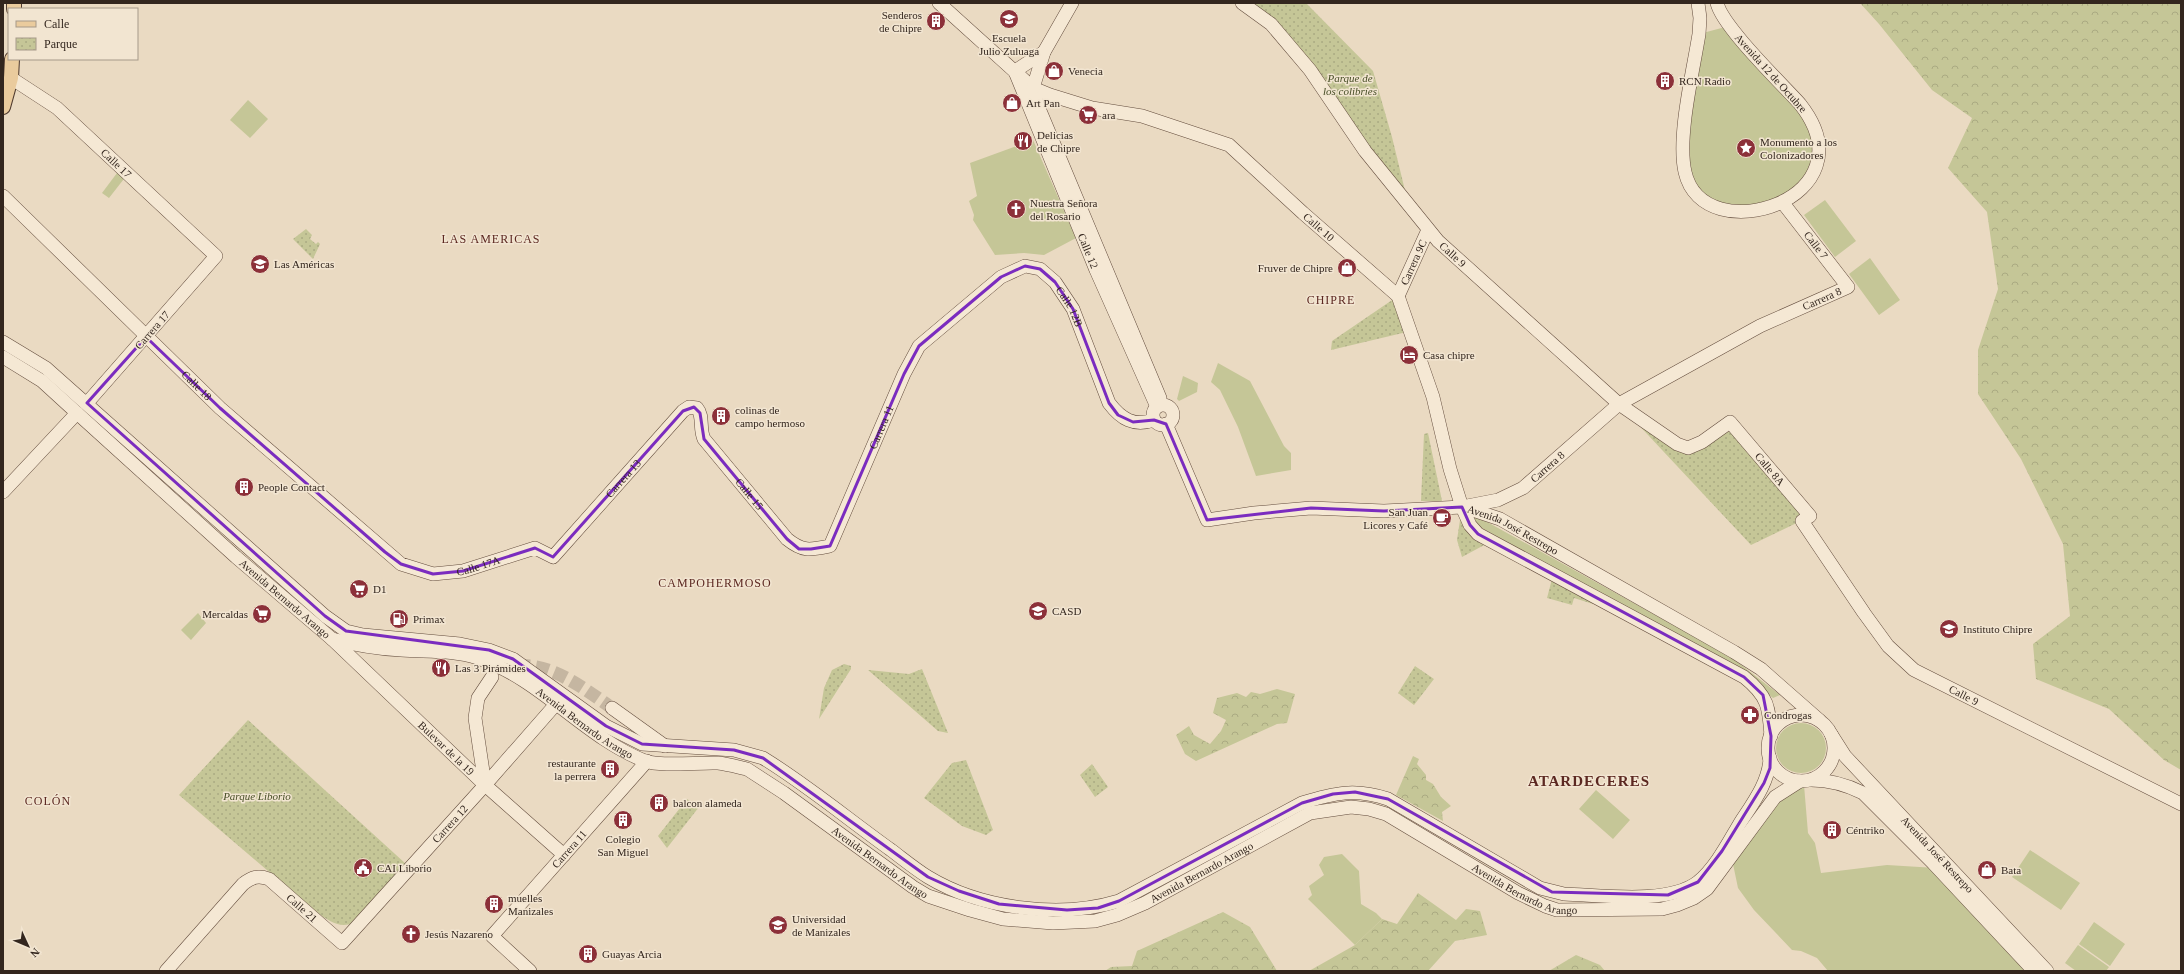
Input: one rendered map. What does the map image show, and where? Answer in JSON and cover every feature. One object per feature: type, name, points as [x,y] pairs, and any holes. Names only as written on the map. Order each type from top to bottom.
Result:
[{"type":"main road","points":[[939,3],[1033,88],[1044,52],[1072,3]]},
{"type":"main road","name":"Calle 9","points":[[1242,3],[1271,24],[1310,70],[1365,151],[1438,241],[1619,404],[1677,444],[1688,448],[1702,442],[1730,422]]},
{"type":"main road","name":"Avenida 12 de Octubre","points":[[1698,3],[1700,18],[1699,34],[1682,141],[1685,172],[1690,186],[1696,194],[1707,202],[1719,208],[1736,211],[1760,210],[1783,203],[1798,191],[1813,172],[1819,153],[1818,135],[1808,115],[1800,104],[1729,26],[1719,11],[1717,3]]},
{"type":"main road","points":[[1015,71],[1044,52]]},
{"type":"main road","points":[[3,107],[11,78],[12,60]]},
{"type":"main road","name":"Calle 12","points":[[1015,71],[1096,270],[1207,520]]},
{"type":"main road","name":"Calle 17","points":[[11,78],[57,108],[216,256]]},
{"type":"main road","name":"Calle 12","points":[[1033,88],[1038,106],[1160,393],[1160,414]]},
{"type":"main road","name":"Calle 10","points":[[1033,88],[1092,108],[1142,116],[1229,145],[1303,213],[1398,296],[1433,397],[1450,469],[1462,507]]},
{"type":"main road","name":"Calle 18","points":[[3,196],[220,408],[401,564]]},
{"type":"main road","name":"Calle 7","points":[[1783,203],[1848,287]]},
{"type":"main road","name":"Carrera 9C","points":[[1398,296],[1428,230]]},
{"type":"main road","name":"Carrera 17","points":[[87,403],[216,256]]},
{"type":"main road","name":"Calle 12B","points":[[949,319],[1001,277],[1025,266],[1040,269],[1055,282],[1074,309],[1109,403],[1118,415],[1133,422],[1142,423],[1160,414]]},
{"type":"main road","name":"Carrera 8","points":[[1207,520],[1254,513],[1311,508],[1384,511],[1462,507],[1498,500],[1523,488],[1619,404],[1760,326],[1848,287]]},
{"type":"main road","name":"Carrera 11","points":[[830,546],[904,374],[919,346],[949,319]]},
{"type":"main road","name":"Avenida Bernardo Arango","points":[[3,342],[46,368],[325,616],[346,631],[386,638],[460,644],[489,650],[513,659],[606,726],[642,744],[734,750],[763,758],[928,877],[959,891],[999,904],[1031,909],[1067,910],[1098,908],[1119,901],[1302,803],[1333,794],[1355,792],[1373,794],[1388,799],[1540,888],[1552,892],[1564,894],[1668,895],[1689,887],[1709,871],[1757,797],[1770,768],[1770,758]]},
{"type":"main road","name":"Avenida Bernardo Arango","points":[[3,357],[42,381],[236,557],[332,640],[365,647],[453,652],[477,658],[517,675],[621,749],[647,761],[718,763],[747,769],[928,896],[1003,919],[1054,923],[1095,921],[1117,915],[1145,903],[1310,813],[1351,807],[1369,809],[1386,814],[1518,893],[1544,906],[1569,911],[1662,909],[1694,898],[1706,889],[1775,797],[1805,780]]},
{"type":"main road","name":"Carrera 13","points":[[553,557],[683,412],[689,408],[696,408]]},
{"type":"main road","name":"Calle 15","points":[[696,408],[700,413],[700,430],[704,439],[787,539],[799,549],[830,546]]},
{"type":"main road","points":[[3,492],[77,413]]},
{"type":"main road","name":"Calle 8A","points":[[1730,422],[1806,519]]},
{"type":"main road","name":"Avenida José Restrepo","points":[[1462,507],[1500,519],[1734,652],[1761,669],[1819,720]]},
{"type":"main road","name":"Avenida José Restrepo","points":[[1462,507],[1470,525],[1478,534],[1744,677],[1763,695],[1767,704],[1771,736]]},
{"type":"main road","name":"Calle 9","points":[[1806,519],[1864,613],[1888,646],[1914,670],[2181,804]]},
{"type":"main road","name":"Calle 17A","points":[[401,564],[433,574],[463,571],[535,548],[553,557]]},
{"type":"main road","name":"Bulevar de la 19","points":[[332,640],[485,786],[564,855]]},
{"type":"main road","points":[[485,786],[475,718],[478,698],[492,677]]},
{"type":"main road","name":"Carrera 12","points":[[342,943],[485,786],[556,704]]},
{"type":"main road","points":[[612,708],[664,746]]},
{"type":"main road","points":[[1801,716],[1819,720],[1831,734],[1834,743],[1831,762],[1823,773],[1805,780],[1790,779],[1781,774],[1774,767],[1770,758],[1769,747],[1771,736],[1779,725],[1791,717],[1801,716]]},
{"type":"main road","name":"Avenida José Restrepo","points":[[1831,734],[1845,756],[2047,971]]},
{"type":"main road","name":"Carrera 11","points":[[530,971],[492,936],[647,761]]},
{"type":"main road","name":"Avenida José Restrepo","points":[[1805,780],[1826,780],[1849,786],[1862,793],[1933,863],[2034,971]]},
{"type":"main road","name":"Calle 21","points":[[166,971],[243,884],[251,878],[261,876],[269,879],[342,943]]},
{"type":"main road","points":[[323,926],[341,929],[359,924]]},
{"type":"highlighted area","points":[[1025,266],[1040,269],[1055,282],[1073,309],[1109,403],[1118,415],[1133,422],[1154,420],[1166,424],[1207,520],[1311,508],[1384,511],[1462,507],[1470,525],[1478,534],[1744,677],[1763,695],[1771,736],[1770,768],[1764,783],[1722,851],[1698,882],[1668,895],[1552,892],[1388,799],[1355,792],[1333,794],[1302,803],[1119,901],[1098,908],[1067,910],[999,904],[959,891],[928,877],[763,758],[734,750],[642,744],[606,726],[513,659],[489,650],[346,631],[325,616],[87,403],[146,337],[220,408],[385,552],[401,564],[433,574],[463,571],[535,548],[553,557],[683,411],[694,407],[700,413],[704,439],[787,539],[799,549],[811,549],[830,546],[904,374],[919,346],[1001,277]]},
{"type":"green space","name":"Parque de los colibríes","points":[[1242,3],[1306,3],[1373,71],[1392,137],[1409,207],[1310,70]]},
{"type":"green space","points":[[1860,3],[2181,3],[2181,770],[2164,760],[2109,709],[2036,679],[2033,644],[2070,616],[2063,544],[2021,459],[1978,394],[1978,350],[1998,289],[1987,212],[1948,168],[1972,118],[1932,90],[1879,24]]},
{"type":"green space","name":"Monumento a los Colonizadores","points":[[1729,26],[1814,124],[1813,172],[1767,209],[1707,202],[1685,172],[1699,34]]},
{"type":"green space","points":[[248,100],[268,119],[250,138],[230,120]]},
{"type":"green space","points":[[1033,140],[1076,238],[1044,255],[1024,253],[995,255],[973,220],[974,215],[969,201],[977,196],[970,163]]},
{"type":"green space","points":[[120,169],[127,175],[109,198],[102,193]]},
{"type":"green space","points":[[1825,200],[1856,241],[1835,257],[1804,215]]},
{"type":"green space","points":[[306,229],[312,235],[310,239],[316,244],[318,242],[320,244],[313,259],[293,239]]},
{"type":"green space","points":[[1870,258],[1900,300],[1879,315],[1849,274]]},
{"type":"green space","points":[[1398,296],[1411,331],[1331,350],[1332,341]]},
{"type":"green space","points":[[1218,363],[1250,381],[1284,446],[1291,453],[1291,470],[1256,476],[1238,427],[1220,390],[1211,382]]},
{"type":"green space","points":[[1183,376],[1198,383],[1197,392],[1179,401],[1177,399]]},
{"type":"green space","points":[[1619,404],[1688,450],[1732,430],[1813,515],[1751,545]]},
{"type":"green space","points":[[1428,433],[1442,501],[1421,501],[1424,434]]},
{"type":"green space","points":[[1462,507],[1488,543],[1462,557],[1457,540]]},
{"type":"green space","points":[[1471,513],[1731,657],[1780,695],[1773,698],[1736,668],[1465,519]]},
{"type":"green space","points":[[1552,579],[1593,601],[1593,604],[1574,598],[1572,605],[1547,598]]},
{"type":"green space","points":[[198,613],[206,623],[191,640],[181,630]]},
{"type":"green space","points":[[844,664],[851,666],[851,669],[819,719],[824,688],[832,670]]},
{"type":"green space","points":[[1415,666],[1434,679],[1414,705],[1398,693]]},
{"type":"green space","points":[[922,669],[948,733],[938,731],[868,670],[909,674]]},
{"type":"green space","points":[[1277,689],[1295,694],[1287,723],[1277,724],[1196,761],[1185,754],[1176,735],[1189,726],[1194,735],[1210,744],[1221,731],[1226,720],[1213,713],[1217,698],[1237,693],[1246,697],[1251,692],[1260,694]]},
{"type":"green space","name":"Parque Liborio","points":[[248,720],[406,864],[353,923],[343,925],[334,923],[316,912],[179,795]]},
{"type":"green space","points":[[1801,723],[1811,725],[1819,730],[1824,738],[1826,748],[1824,758],[1819,766],[1811,771],[1801,773],[1791,771],[1783,766],[1778,758],[1776,748],[1778,738],[1783,730],[1791,725]]},
{"type":"green space","points":[[1413,756],[1419,759],[1417,764],[1426,775],[1426,780],[1433,784],[1441,797],[1451,806],[1442,812],[1443,821],[1396,795]]},
{"type":"green space","points":[[966,760],[993,830],[986,835],[962,826],[924,798],[952,763]]},
{"type":"green space","points":[[1092,764],[1108,787],[1095,797],[1080,775]]},
{"type":"green space","points":[[1804,785],[1808,833],[1815,843],[1821,873],[1887,865],[1936,868],[2034,971],[1828,971],[1817,958],[1801,951],[1792,950],[1754,910],[1738,888],[1733,864],[1773,804]]},
{"type":"green space","points":[[1596,790],[1630,820],[1613,839],[1579,809]]},
{"type":"green space","points":[[687,799],[699,807],[667,848],[658,836]]},
{"type":"green space","points":[[2030,850],[2080,883],[2061,910],[2012,877]]},
{"type":"green space","points":[[1342,854],[1359,871],[1361,904],[1376,913],[1382,919],[1355,945],[1308,899],[1312,895],[1309,886],[1324,875],[1319,865],[1324,857]]},
{"type":"green space","points":[[1418,893],[1456,920],[1466,909],[1480,911],[1487,935],[1455,941],[1428,971],[1309,971],[1355,945],[1382,919],[1397,924]]},
{"type":"green space","points":[[1223,912],[1250,927],[1277,971],[1105,971],[1111,967],[1132,966],[1137,951]]},
{"type":"green space","points":[[2094,922],[2125,944],[2110,966],[2079,944]]},
{"type":"green space","points":[[2078,945],[2109,967],[2106,971],[2076,971],[2065,963]]},
{"type":"green space","points":[[1576,955],[1600,965],[1605,971],[1549,971]]},
{"type":"tunnel","points":[[517,666],[543,668],[555,673],[568,679],[612,708]]},
{"type":"place","name":"Escuela Julio Zuluaga","points":[[1009,19]]},
{"type":"place","name":"Senderos de Chipre","points":[[936,21]]},
{"type":"place","name":"Venecia","points":[[1054,71]]},
{"type":"place","name":"RCN Radio","points":[[1665,81]]},
{"type":"place","name":"Art Pan","points":[[1012,103]]},
{"type":"place","name":"ara","points":[[1088,115]]},
{"type":"place","name":"Delicias de Chipre","points":[[1023,141]]},
{"type":"place","name":"Monumento a los Colonizadores","points":[[1746,148]]},
{"type":"place","name":"Nuestra Señora del Rosario","points":[[1016,209]]},
{"type":"place","name":"Las Américas","points":[[260,264]]},
{"type":"place","name":"Fruver de Chipre","points":[[1347,268]]},
{"type":"place","name":"Casa chipre","points":[[1409,355]]},
{"type":"place","name":"colinas de campo hermoso","points":[[721,416]]},
{"type":"place","name":"People Contact","points":[[244,487]]},
{"type":"place","name":"San Juan Licores y Café","points":[[1442,518]]},
{"type":"place","name":"D1","points":[[359,589]]},
{"type":"place","name":"CASD","points":[[1038,611]]},
{"type":"place","name":"Mercaldas","points":[[262,614]]},
{"type":"place","name":"Primax","points":[[399,619]]},
{"type":"place","name":"Instituto Chipre","points":[[1949,629]]},
{"type":"place","name":"Las 3 Pirámides","points":[[441,668]]},
{"type":"place","name":"Condrogas","points":[[1750,715]]},
{"type":"place","name":"restaurante la perrera","points":[[610,769]]},
{"type":"place","name":"balcon alameda","points":[[659,803]]},
{"type":"place","name":"Colegio San Miguel","points":[[623,820]]},
{"type":"place","name":"Céntriko","points":[[1832,830]]},
{"type":"place","name":"CAI Liborio","points":[[363,868]]},
{"type":"place","name":"Bata","points":[[1987,870]]},
{"type":"place","name":"muelles Manizales","points":[[494,904]]},
{"type":"place","name":"Universidad de Manizales","points":[[778,925]]},
{"type":"place","name":"Jesús Nazareno","points":[[411,934]]},
{"type":"place","name":"Guayas Arcia","points":[[588,954]]},
{"type":"district","name":"LAS AMERICAS","points":[[491,239]]},
{"type":"district","name":"CHIPRE","points":[[1331,300]]},
{"type":"district","name":"CAMPOHERMOSO","points":[[715,583]]},
{"type":"district","name":"ATARDECERES","points":[[1589,781]]},
{"type":"district","name":"COLÓN","points":[[48,801]]}]
